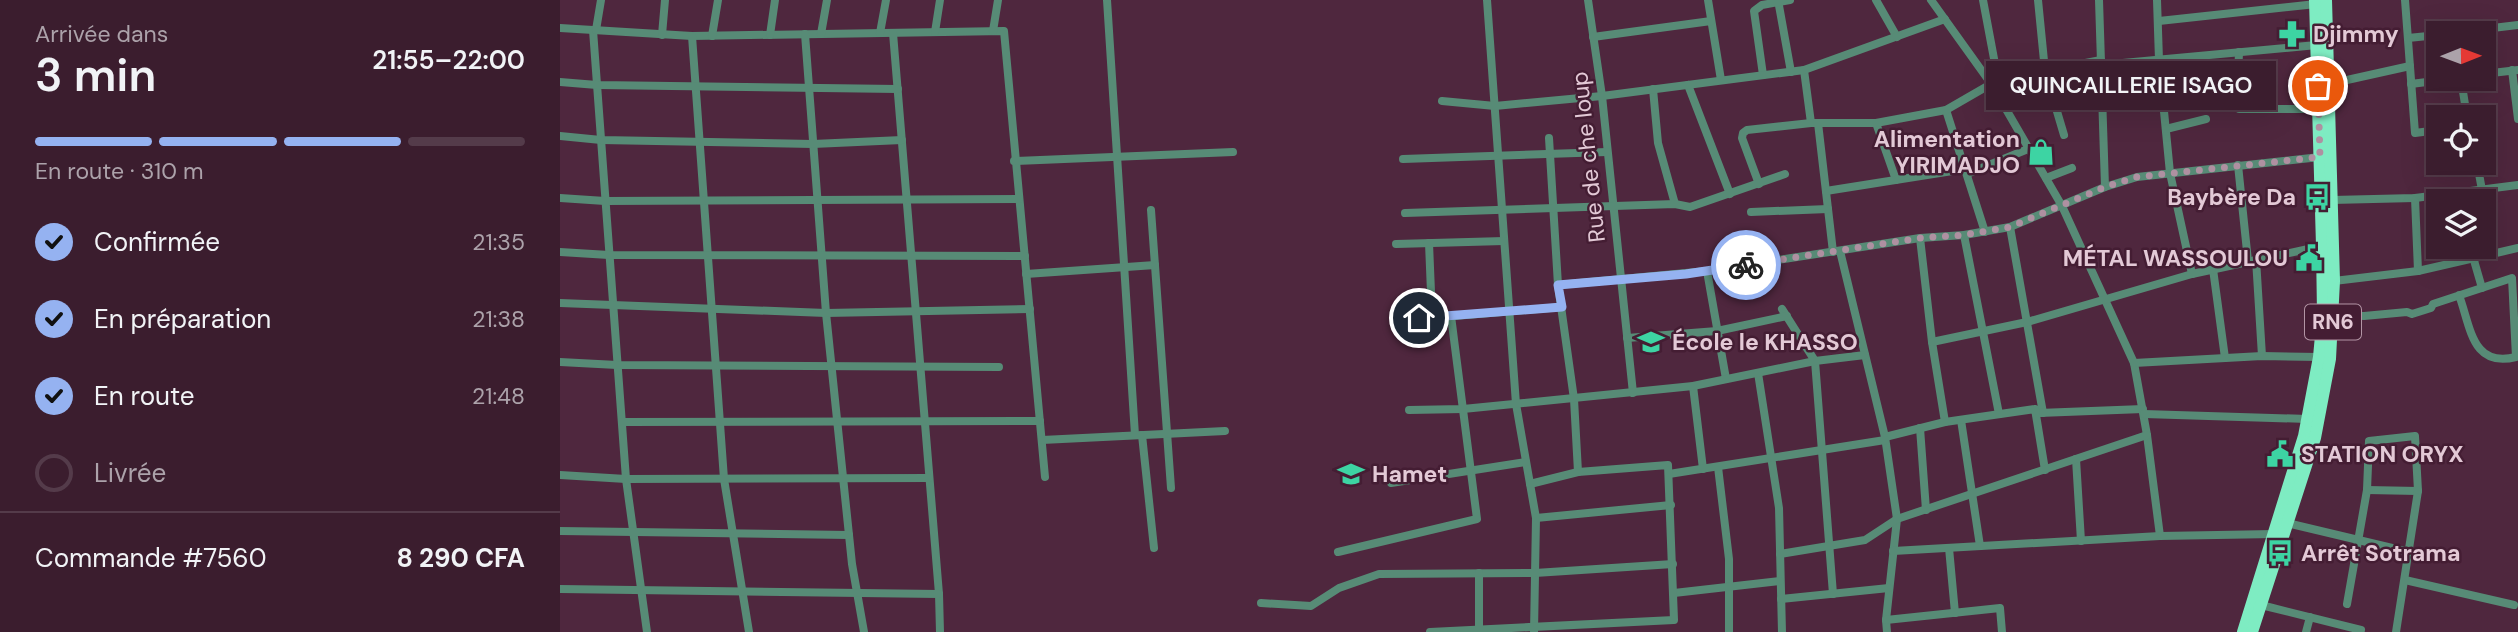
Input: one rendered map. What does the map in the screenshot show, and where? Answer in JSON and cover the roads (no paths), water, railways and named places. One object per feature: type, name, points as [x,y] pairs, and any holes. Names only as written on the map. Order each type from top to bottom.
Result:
[{"type":"highway","name":"RN6","points":[[2243,632],[2308,419],[2319,356],[2323,314],[2317,45],[2324,2]]},
{"type":"highway","name":"RN6","points":[[2252,632],[2315,438],[2330,359],[2334,281],[2324,2]]},
{"type":"street","points":[[601,0],[594,30],[617,365],[626,479],[648,632]]},
{"type":"street","points":[[662,34],[665,0]]},
{"type":"street","points":[[712,36],[718,0]]},
{"type":"street","points":[[770,35],[775,0]]},
{"type":"street","points":[[821,34],[827,0]]},
{"type":"street","points":[[880,33],[886,0]]},
{"type":"street","points":[[935,32],[940,0]]},
{"type":"street","points":[[993,31],[998,0]]},
{"type":"street","points":[[1107,0],[1138,435],[1154,548]]},
{"type":"street","points":[[1487,0],[1516,404],[1536,518],[1535,630]]},
{"type":"street","name":"Rue de che loup","points":[[1588,0],[1602,96],[1633,393]]},
{"type":"street","points":[[1708,0],[1721,80]]},
{"type":"street","points":[[1763,75],[1754,11],[1762,5],[1790,0]]},
{"type":"street","points":[[1876,0],[1897,37]]},
{"type":"street","points":[[1931,0],[1995,83],[2028,149],[2062,206],[2134,363],[2144,412],[2160,536]]},
{"type":"street","points":[[1983,0],[1995,83]]},
{"type":"street","points":[[2038,0],[2045,71],[2064,135]]},
{"type":"street","points":[[2099,0],[2105,187]]},
{"type":"street","points":[[2157,0],[2159,60],[2170,173],[2192,274]]},
{"type":"street","points":[[2405,0],[2415,133],[2426,132]]},
{"type":"street","points":[[1778,1],[1791,72]]},
{"type":"street","points":[[2159,21],[2324,2]]},
{"type":"street","points":[[1442,101],[1494,106],[1602,96],[1804,70],[1945,19]]},
{"type":"street","points":[[1593,37],[1711,21]]},
{"type":"street","points":[[2496,28],[2518,25]]},
{"type":"street","points":[[560,28],[692,36],[1004,31],[1045,477]]},
{"type":"street","points":[[893,33],[940,632]]},
{"type":"street","points":[[805,34],[826,313],[849,535],[864,632]]},
{"type":"street","points":[[692,36],[724,479],[749,632]]},
{"type":"street","points":[[2408,38],[2426,36]]},
{"type":"street","points":[[1759,184],[1742,138],[1743,133],[1814,123],[1876,123],[1946,110],[1995,83],[2045,71],[2101,63],[2317,45]]},
{"type":"street","points":[[2239,52],[2239,109],[2319,109]]},
{"type":"street","points":[[2329,84],[2410,66]]},
{"type":"street","points":[[1804,70],[1828,209],[1885,439],[1897,519],[1887,632]]},
{"type":"street","points":[[2496,72],[2515,70],[2518,119]]},
{"type":"street","points":[[560,82],[597,85],[898,89]]},
{"type":"street","points":[[2412,84],[2426,82]]},
{"type":"street","points":[[1688,85],[1730,194]]},
{"type":"street","points":[[1653,89],[1658,143],[1675,204]]},
{"type":"street","points":[[1946,110],[1985,232]]},
{"type":"street","points":[[2166,129],[2206,120]]},
{"type":"street","points":[[1876,123],[1896,180]]},
{"type":"street","points":[[560,136],[601,140],[813,144],[902,140]]},
{"type":"street","points":[[1549,138],[1558,285],[1574,399],[1578,472]]},
{"type":"street","points":[[1826,191],[1966,171],[2028,149]]},
{"type":"street","points":[[1014,161],[1233,152]]},
{"type":"street","points":[[1404,159],[1607,152]]},
{"type":"street","points":[[1558,285],[1707,271],[1920,238],[1985,232],[2010,227],[2105,187],[2137,177],[2320,157]]},
{"type":"street","points":[[2238,166],[2252,260],[2262,356]]},
{"type":"street","points":[[2046,178],[2072,168]]},
{"type":"street","points":[[1405,214],[1675,204],[1690,208],[1785,174]]},
{"type":"street","points":[[2489,189],[2518,185]]},
{"type":"street","points":[[2332,200],[2426,197]]},
{"type":"street","points":[[560,198],[605,201],[1019,199]]},
{"type":"street","points":[[2415,198],[2418,271]]},
{"type":"street","points":[[1751,212],[1828,209]]},
{"type":"street","points":[[1151,210],[1171,488]]},
{"type":"street","points":[[2010,227],[2027,322],[2045,470]]},
{"type":"street","points":[[1964,235],[1999,414]]},
{"type":"street","points":[[1920,238],[1932,342],[1945,422]]},
{"type":"street","points":[[1396,244],[1504,241]]},
{"type":"street","points":[[1429,243],[1432,317]]},
{"type":"street","points":[[1932,342],[2027,322],[2192,274],[2322,246]]},
{"type":"street","points":[[2496,252],[2518,248]]},
{"type":"street","points":[[560,252],[708,256],[1025,256]]},
{"type":"street","points":[[2334,281],[2418,271],[2465,259]]},
{"type":"street","points":[[2474,259],[2482,288]]},
{"type":"street","points":[[1026,274],[1155,265]]},
{"type":"street","points":[[2213,269],[2225,358]]},
{"type":"street","points":[[1707,271],[1726,379]]},
{"type":"street","points":[[2334,314],[2412,314],[2431,308],[2432,304],[2459,295],[2482,288],[2512,278],[2517,354],[2513,358],[2493,359],[2483,354],[2477,346],[2459,295]]},
{"type":"street","points":[[560,303],[826,313],[1030,309]]},
{"type":"street","points":[[1419,318],[1562,307]]},
{"type":"street","points":[[1627,338],[1717,331],[1784,313],[1815,361],[1833,594]]},
{"type":"street","points":[[1338,552],[1477,519],[1451,316]]},
{"type":"street","points":[[1409,410],[1463,409],[1693,386],[1815,361],[1865,355]]},
{"type":"street","points":[[2134,363],[2262,356],[2319,356]]},
{"type":"street","points":[[560,362],[617,365],[999,367]]},
{"type":"street","points":[[1758,373],[1779,508],[1782,632]]},
{"type":"street","points":[[1693,386],[1703,469]]},
{"type":"street","points":[[1669,474],[1822,452],[1885,439],[1945,422],[2035,409],[2040,413],[2144,412],[2308,419]]},
{"type":"street","points":[[1961,419],[1980,547]]},
{"type":"street","points":[[622,422],[1040,421]]},
{"type":"street","points":[[1920,428],[1926,510]]},
{"type":"street","points":[[1042,440],[1226,431]]},
{"type":"street","points":[[1780,554],[1865,540],[1897,519],[2147,435]]},
{"type":"street","points":[[2347,604],[2367,490],[2369,441],[2415,436],[2418,491],[2396,632]]},
{"type":"street","points":[[2076,459],[2081,541]]},
{"type":"street","points":[[1391,483],[1526,462]]},
{"type":"street","points":[[1430,632],[1609,628],[1674,620],[1668,465],[1578,472],[1530,484]]},
{"type":"street","points":[[1718,467],[1728,559],[1729,632]]},
{"type":"street","points":[[560,475],[626,479],[929,478]]},
{"type":"street","points":[[2367,490],[2418,491]]},
{"type":"street","points":[[1536,518],[1671,505]]},
{"type":"street","points":[[2287,523],[2409,552]]},
{"type":"street","points":[[560,531],[849,535]]},
{"type":"street","points":[[1893,551],[2160,536],[2274,534]]},
{"type":"street","points":[[1949,548],[1955,613]]},
{"type":"street","points":[[1261,603],[1311,606],[1339,588],[1379,574],[1535,573],[1673,564]]},
{"type":"street","points":[[1479,573],[1479,631]]},
{"type":"street","points":[[2405,580],[2514,605]]},
{"type":"street","points":[[1674,593],[1780,581]]},
{"type":"street","points":[[1781,599],[1889,588]]},
{"type":"street","points":[[560,589],[939,594]]},
{"type":"street","points":[[2261,605],[2363,631]]},
{"type":"street","points":[[1886,620],[2000,608],[2002,632]]},
{"type":"street","points":[[2305,632],[2310,617]]},
{"type":"street","points":[[1658,621],[1659,632]]},
{"type":"place","name":"Djimmy","points":[[2292,34]]},
{"type":"place","name":"QUINCAILLERIE ISAGO","points":[[2318,86]]},
{"type":"place","name":"Alimentation YIRIMADJO","points":[[2041,152]]},
{"type":"place","name":"Baybère Da","points":[[2317,197]]},
{"type":"place","name":"MÉTAL WASSOULOU","points":[[2309,258]]},
{"type":"place","name":"École le KHASSO","points":[[1651,342]]},
{"type":"place","name":"STATION ORYX","points":[[2280,454]]},
{"type":"place","name":"Hamet","points":[[1351,474]]},
{"type":"place","name":"Arrêt Sotrama","points":[[2280,553]]}]
